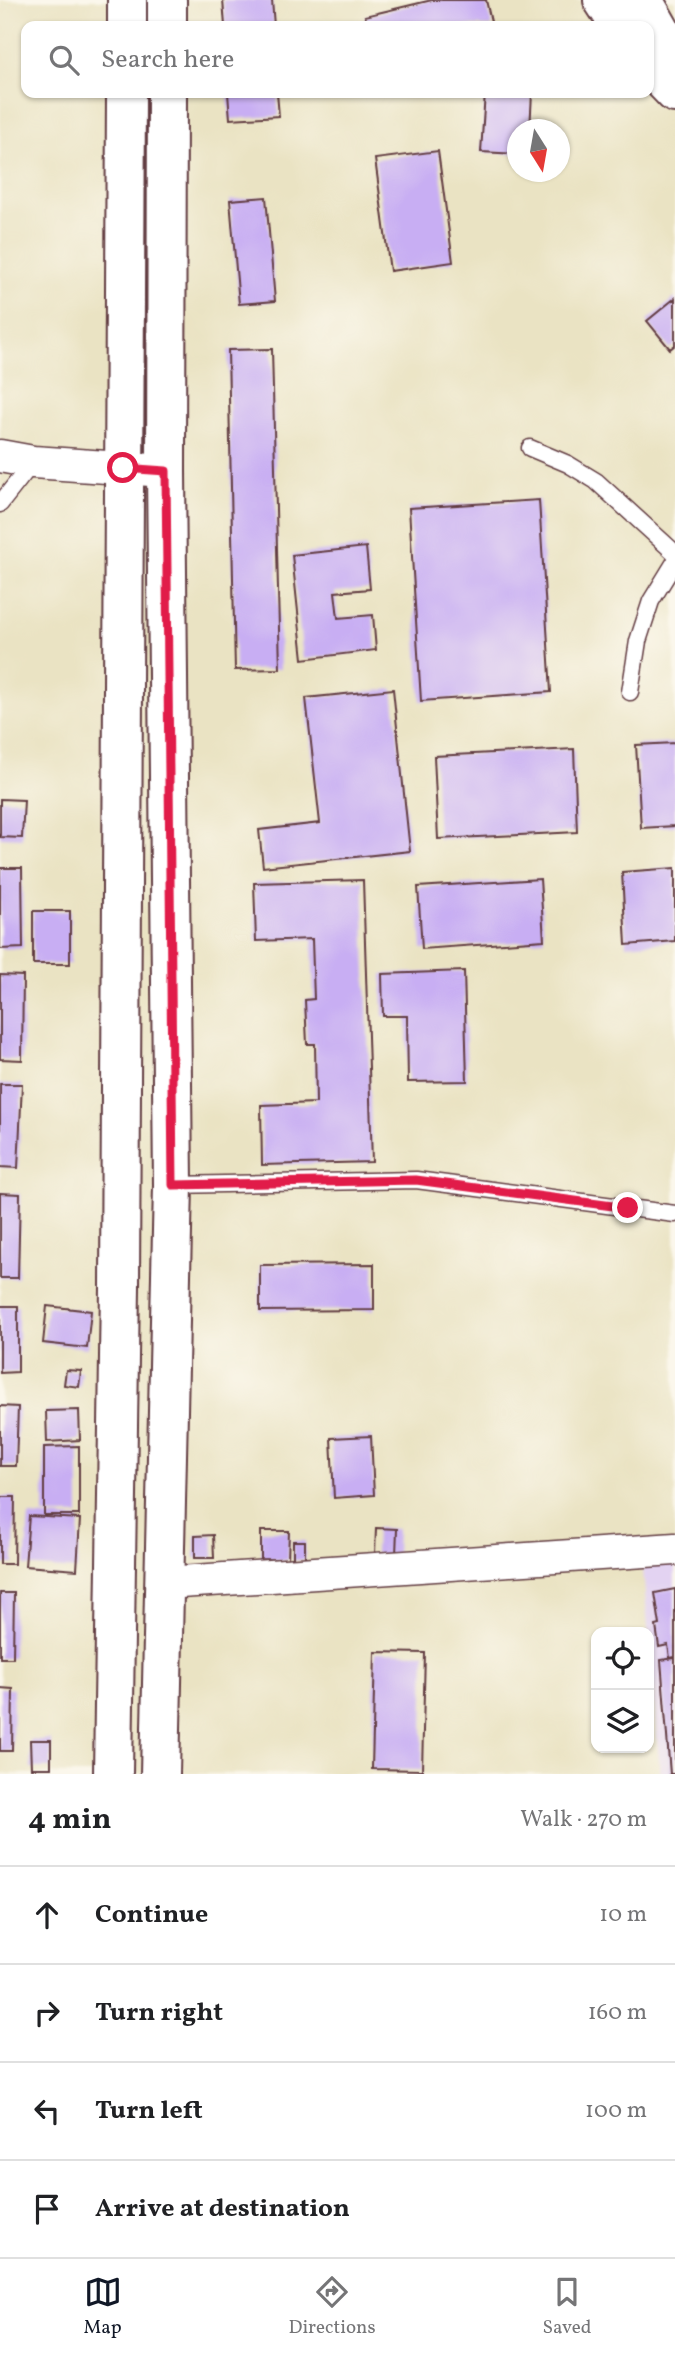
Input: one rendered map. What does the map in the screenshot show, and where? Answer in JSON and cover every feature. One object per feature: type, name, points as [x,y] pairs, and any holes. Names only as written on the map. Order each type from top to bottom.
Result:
[{"type":"main road","points":[[127,0],[127,21]]},
{"type":"main road","points":[[167,0],[167,21]]},
{"type":"main road","points":[[603,0],[617,21]]},
{"type":"main road","points":[[643,0],[664,37],[675,48]]},
{"type":"main road","points":[[654,71],[675,93]]},
{"type":"main road","points":[[113,1774],[120,1273],[126,98]]},
{"type":"main road","points":[[160,1774],[173,1185],[166,471],[167,98]]},
{"type":"street","points":[[0,456],[33,462],[166,471]]},
{"type":"street","points":[[165,1583],[675,1549]]},
{"type":"lane","points":[[530,448],[568,464],[596,481],[675,553]]},
{"type":"lane","points":[[0,504],[33,462]]},
{"type":"lane","points":[[631,692],[638,640],[651,601],[675,562]]},
{"type":"lane","points":[[173,1185],[416,1180],[675,1214]]},
{"type":"shaded area","points":[[675,1553],[675,1774],[660,1774],[654,1701],[654,1627],[648,1627],[642,1556]]},
{"type":"building","points":[[223,0],[272,0],[274,21],[225,21]]},
{"type":"building","points":[[432,0],[486,0],[491,21],[366,21],[365,16]]},
{"type":"building","points":[[228,98],[277,98],[279,116],[230,119]]},
{"type":"building","points":[[485,98],[532,98],[531,119],[507,119],[507,153],[481,152]]},
{"type":"building","points":[[438,151],[453,262],[390,271],[375,159]]},
{"type":"building","points":[[266,197],[275,301],[239,304],[230,200]]},
{"type":"building","points":[[675,298],[675,345],[670,349],[647,321]]},
{"type":"building","points":[[272,349],[280,669],[235,670],[228,350]]},
{"type":"building","points":[[539,500],[551,692],[421,701],[409,508]]},
{"type":"building","points":[[366,547],[370,589],[335,592],[338,618],[373,615],[376,650],[303,659],[292,555]]},
{"type":"building","points":[[393,689],[410,851],[263,867],[259,830],[320,823],[306,698]]},
{"type":"building","points":[[675,743],[675,826],[641,828],[636,745]]},
{"type":"building","points":[[574,749],[577,832],[438,839],[434,756]]},
{"type":"building","points":[[0,799],[24,800],[22,838],[0,837]]},
{"type":"building","points":[[0,868],[22,868],[23,948],[0,949]]},
{"type":"building","points":[[675,868],[675,941],[626,945],[622,872]]},
{"type":"building","points":[[540,879],[544,940],[422,949],[418,887]]},
{"type":"building","points":[[363,880],[372,1162],[262,1165],[261,1105],[316,1103],[315,1044],[307,1044],[305,1000],[314,999],[312,939],[256,941],[254,883]]},
{"type":"building","points":[[33,911],[70,911],[70,964],[33,964]]},
{"type":"building","points":[[464,971],[467,1081],[408,1082],[407,1016],[383,1016],[382,974]]},
{"type":"building","points":[[0,975],[23,976],[22,1060],[0,1059]]},
{"type":"building","points":[[0,1084],[22,1084],[18,1168],[0,1167]]},
{"type":"building","points":[[0,1193],[20,1194],[18,1278],[0,1278]]},
{"type":"building","points":[[374,1264],[374,1310],[260,1311],[260,1265]]},
{"type":"building","points":[[0,1306],[18,1306],[18,1372],[0,1373]]},
{"type":"building","points":[[47,1306],[91,1311],[87,1348],[43,1343]]},
{"type":"building","points":[[66,1370],[81,1371],[79,1387],[64,1385]]},
{"type":"building","points":[[0,1406],[18,1407],[16,1466],[0,1466]]},
{"type":"building","points":[[79,1410],[80,1440],[47,1442],[46,1411]]},
{"type":"building","points":[[371,1436],[374,1495],[334,1498],[331,1438]]},
{"type":"building","points":[[79,1446],[79,1515],[44,1515],[44,1447]]},
{"type":"building","points":[[0,1497],[15,1497],[14,1564],[0,1564]]},
{"type":"building","points":[[29,1516],[80,1519],[77,1570],[25,1566]]},
{"type":"building","points":[[376,1528],[397,1529],[396,1555],[375,1554]]},
{"type":"building","points":[[261,1531],[289,1531],[288,1560],[261,1559]]},
{"type":"building","points":[[213,1535],[214,1558],[195,1558],[195,1536]]},
{"type":"building","points":[[293,1541],[305,1541],[305,1560],[293,1560]]},
{"type":"building","points":[[675,1589],[675,1657],[670,1658],[668,1645],[659,1647],[656,1626],[660,1625],[655,1593]]},
{"type":"building","points":[[0,1593],[14,1593],[13,1658],[0,1658]]},
{"type":"building","points":[[375,1652],[425,1653],[422,1770],[372,1769]]},
{"type":"building","points":[[675,1658],[675,1774],[670,1774],[661,1660]]},
{"type":"building","points":[[0,1688],[13,1689],[12,1751],[0,1751]]},
{"type":"building","points":[[30,1740],[51,1740],[51,1768],[31,1768]]},
{"type":"route","points":[[123,468],[166,471],[173,1185],[416,1180],[628,1208]]}]
